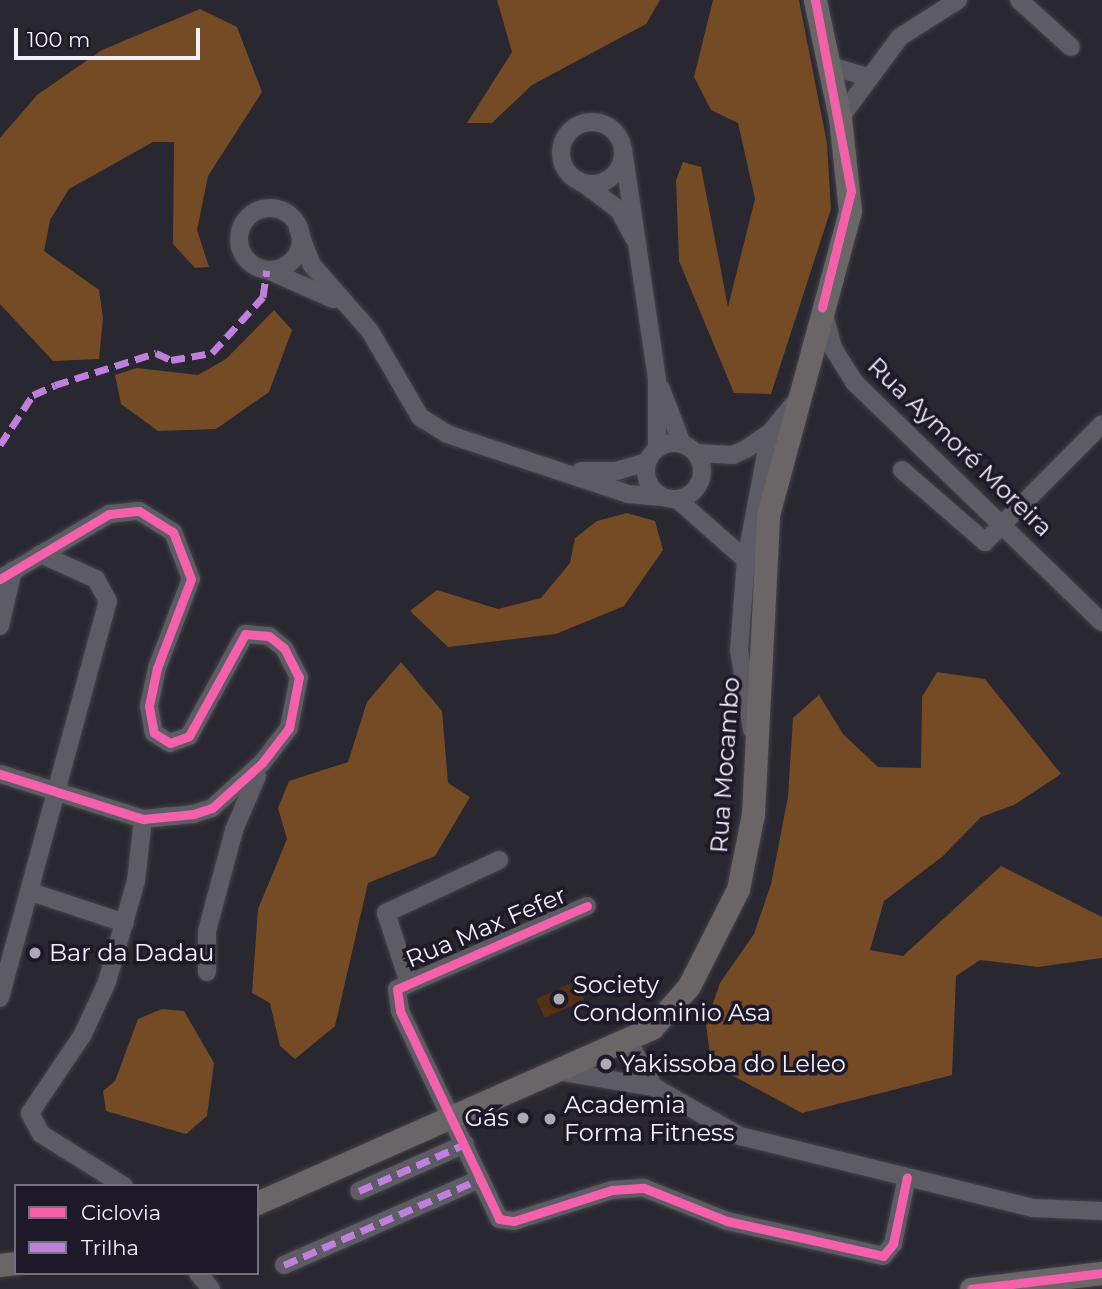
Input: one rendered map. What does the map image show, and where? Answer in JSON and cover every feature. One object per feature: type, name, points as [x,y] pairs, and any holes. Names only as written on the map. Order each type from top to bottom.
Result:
[{"type":"main road","points":[[815,0],[835,74],[850,211],[822,307]]},
{"type":"main road","name":"Rua Mocambo","points":[[259,1202],[449,1115],[564,1072],[629,1043],[666,1016],[689,986],[738,889],[753,814],[768,515],[822,307]]},
{"type":"main road","points":[[971,1289],[1102,1273]]},
{"type":"main road","points":[[1092,1289],[1102,1287]]},
{"type":"street","points":[[840,118],[867,77],[900,37],[958,0]]},
{"type":"street","points":[[1019,0],[1071,47]]},
{"type":"street","points":[[835,74],[867,77]]},
{"type":"street","points":[[636,241],[619,210],[566,171],[561,151],[576,125],[606,124],[624,149],[657,379],[652,455],[646,479],[746,560]]},
{"type":"street","points":[[583,183],[612,177],[624,149]]},
{"type":"street","points":[[351,311],[310,285],[250,263],[240,246],[247,218],[275,209],[298,229],[312,265],[370,331],[420,417],[447,434],[567,470],[628,494],[670,499],[693,493],[702,478],[657,379]]},
{"type":"street","points":[[268,270],[294,259],[298,229]]},
{"type":"street","name":"Rua Aymoré Moreira","points":[[822,307],[833,348],[854,382],[1102,622]]},
{"type":"street","points":[[567,470],[608,472],[652,455],[689,449],[733,455],[770,433],[797,399]]},
{"type":"street","points":[[902,470],[978,540],[1003,526],[1102,424]]},
{"type":"street","points":[[755,741],[739,677],[746,560],[770,433]]},
{"type":"street","points":[[0,626],[6,574],[117,511],[139,511],[173,532],[191,579],[157,668],[150,725],[164,741],[189,736],[238,639],[269,636],[284,648],[299,677],[289,727],[262,763],[212,808],[143,819],[57,789],[0,774]]},
{"type":"street","points":[[0,999],[32,892],[108,601],[96,579],[40,554]]},
{"type":"street","points":[[207,972],[207,931],[234,831],[262,763]]},
{"type":"street","points":[[121,1184],[41,1134],[30,1113],[93,1015],[125,923],[143,819]]},
{"type":"street","points":[[499,860],[386,913],[405,982],[396,995],[400,1011],[499,1219],[637,1188],[727,1221],[871,1256],[888,1254],[893,1244],[907,1177]]},
{"type":"street","points":[[32,892],[125,923]]},
{"type":"street","name":"Rua Max Fefer","points":[[405,982],[587,906]]},
{"type":"street","points":[[629,1043],[654,1087]]},
{"type":"street","points":[[564,1072],[654,1087],[740,1136],[1033,1208],[1102,1211]]},
{"type":"street","points":[[359,1191],[465,1144]]},
{"type":"street","points":[[284,1265],[480,1180]]},
{"type":"street","points":[[200,1275],[211,1289]]},
{"type":"shaded area","points":[[497,0],[660,0],[646,24],[532,85],[492,123],[467,123],[512,52]]},
{"type":"shaded area","points":[[713,0],[799,0],[827,143],[831,209],[771,394],[734,393],[679,261],[676,180],[683,162],[701,167],[728,307],[755,199],[738,123],[711,110],[694,77]]},
{"type":"shaded area","points":[[200,9],[237,27],[262,92],[208,176],[197,230],[209,267],[195,268],[173,244],[174,142],[153,142],[69,189],[50,220],[44,251],[99,290],[103,318],[99,359],[53,361],[0,304],[0,138],[37,95],[102,50]]},
{"type":"shaded area","points":[[274,310],[292,330],[269,392],[216,429],[158,431],[121,404],[115,375],[137,368],[198,375],[226,359]]},
{"type":"shaded area","points":[[627,513],[655,521],[663,550],[624,606],[556,634],[448,647],[410,611],[437,590],[498,609],[541,598],[570,563],[575,538],[597,521]]},
{"type":"shaded area","points":[[401,662],[442,711],[448,783],[470,797],[435,856],[368,883],[335,1026],[295,1059],[280,1046],[270,1003],[252,993],[258,909],[287,839],[278,808],[289,781],[348,762],[367,702]]},
{"type":"shaded area","points":[[937,672],[985,679],[1061,774],[1014,805],[981,817],[943,856],[884,901],[870,950],[903,956],[1001,866],[1102,917],[1102,958],[1038,967],[980,960],[956,976],[952,1075],[802,1113],[711,1064],[706,1024],[720,983],[754,934],[771,884],[788,797],[793,718],[819,695],[843,734],[878,767],[921,768],[922,697]]},
{"type":"shaded area","name":"Society Condominio Asa","points":[[575,981],[584,1000],[545,1018],[536,999]]},
{"type":"shaded area","points":[[162,1009],[184,1011],[214,1063],[207,1116],[186,1134],[106,1111],[103,1091],[115,1081],[138,1019]]},
{"type":"marked path","points":[[0,445],[33,395],[55,385],[156,353],[171,360],[212,353],[263,297],[267,270]]},
{"type":"marked path","points":[[359,1191],[465,1144]]},
{"type":"marked path","points":[[284,1265],[480,1179]]},
{"type":"cycle path","points":[[815,0],[851,191],[822,307]]},
{"type":"cycle path","points":[[0,579],[109,514],[139,511],[173,532],[191,579],[157,668],[149,706],[154,733],[170,743],[189,736],[245,634],[269,636],[284,648],[299,677],[289,728],[262,763],[212,808],[194,814],[143,819],[0,774]]},
{"type":"cycle path","points":[[587,906],[397,989],[400,1011],[499,1219],[514,1221],[612,1190],[644,1188],[727,1221],[883,1256],[893,1244],[907,1177]]},
{"type":"cycle path","points":[[971,1289],[1102,1273]]},
{"type":"place","name":"Bar da Dadau","points":[[35,953]]},
{"type":"place","name":"Society Condominio Asa","points":[[559,999]]},
{"type":"place","name":"Yakissoba do Leleo","points":[[606,1064]]},
{"type":"place","name":"Gás","points":[[523,1118]]},
{"type":"place","name":"Academia Forma Fitness","points":[[550,1119]]}]
